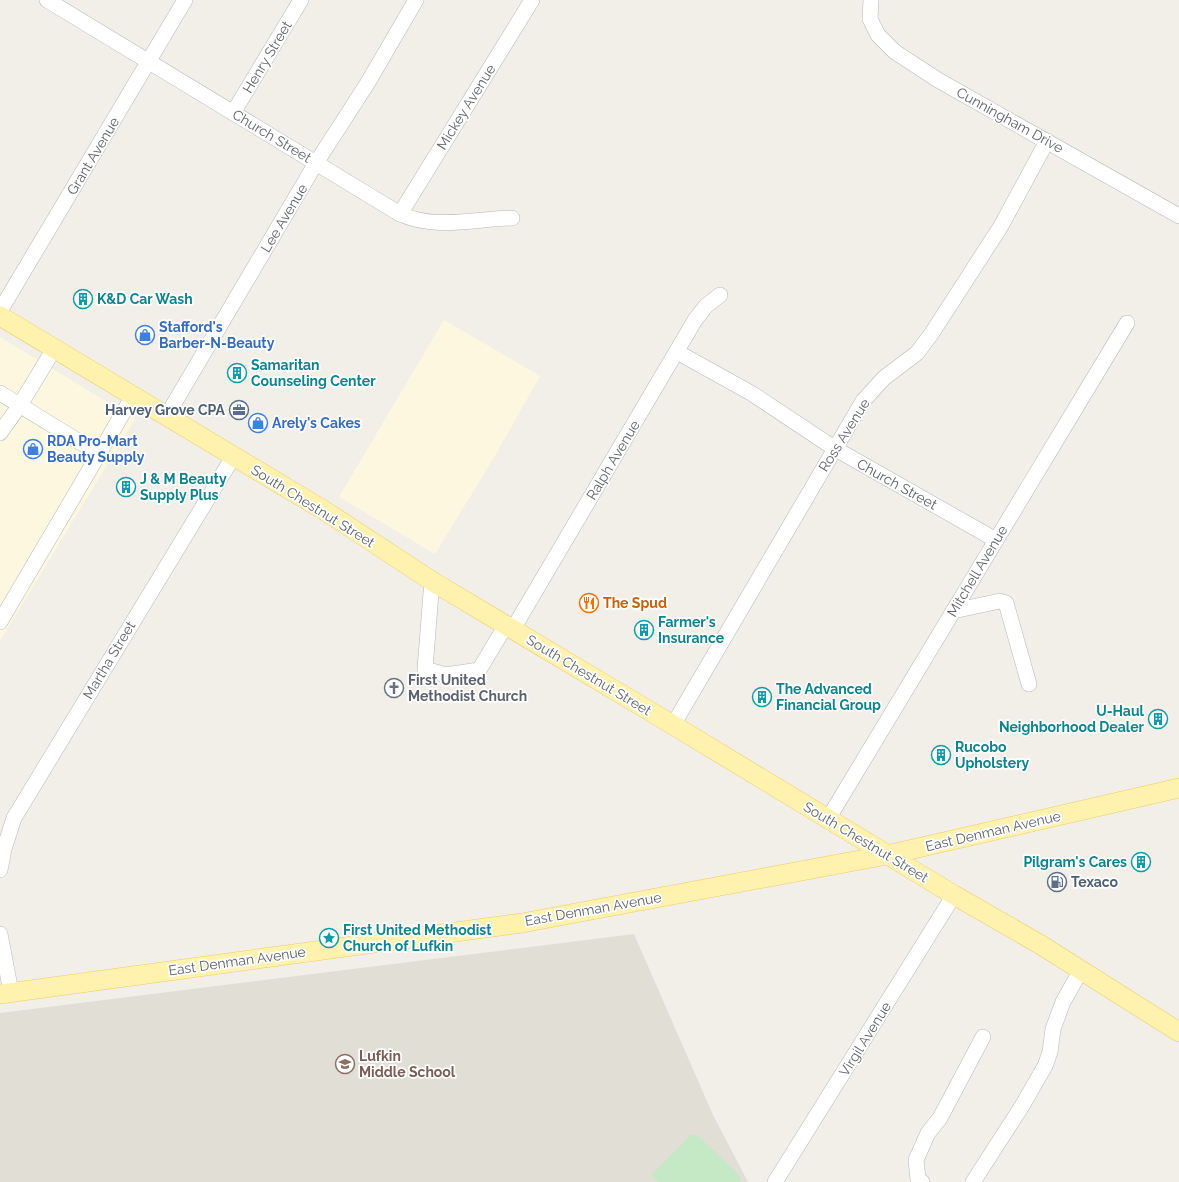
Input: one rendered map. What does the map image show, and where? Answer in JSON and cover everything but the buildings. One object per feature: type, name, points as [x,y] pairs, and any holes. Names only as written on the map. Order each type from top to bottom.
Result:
[{"type":"main road","name":"South Chestnut Street","points":[[0,316],[166,417],[325,511],[432,580],[673,724],[954,896],[1041,945],[1179,1032]]},
{"type":"main road","name":"East Denman Avenue","points":[[6,993],[522,923],[887,855],[1179,788]]},
{"type":"street","name":"Church Street","points":[[47,0],[148,63],[400,214],[415,221],[437,224],[512,218]]},
{"type":"street","name":"Grant Avenue","points":[[0,311],[185,0]]},
{"type":"street","name":"Henry Street","points":[[233,113],[301,0]]},
{"type":"street","name":"Lee Avenue","points":[[166,417],[316,163],[366,84],[416,0]]},
{"type":"street","name":"Mickey Avenue","points":[[400,214],[532,0]]},
{"type":"street","name":"Cunningham Drive","points":[[871,0],[870,19],[878,35],[895,52],[938,80],[1179,216]]},
{"type":"street","name":"Ross Avenue","points":[[673,724],[863,401],[884,378],[917,353],[932,332],[1001,226],[1047,141]]},
{"type":"street","name":"Ralph Avenue","points":[[432,580],[425,669],[446,676],[479,670],[510,627],[695,320],[706,306],[720,296]]},
{"type":"street","name":"Mitchell Avenue","points":[[828,819],[1127,323]]},
{"type":"street","points":[[0,433],[20,405],[54,349]]},
{"type":"street","name":"Church Street","points":[[677,352],[751,393],[834,448],[996,540]]},
{"type":"street","points":[[0,393],[99,454]]},
{"type":"street","points":[[0,622],[133,396]]},
{"type":"street","name":"Martha Street","points":[[0,870],[4,849],[14,818],[233,457]]},
{"type":"street","points":[[953,611],[1000,601],[1006,603],[1028,684]]},
{"type":"street","name":"Virgil Avenue","points":[[775,1182],[954,896]]},
{"type":"street","points":[[0,934],[6,993]]},
{"type":"street","points":[[972,1182],[1022,1106],[1045,1066],[1050,1052],[1053,1028],[1063,1002],[1081,970]]},
{"type":"street","points":[[922,1182],[918,1179],[916,1160],[928,1133],[940,1118],[983,1037]]},
{"type":"shaded area","points":[[444,320],[540,376],[493,459],[435,554],[339,497]]},
{"type":"shaded area","points":[[0,337],[135,419],[0,641]]},
{"type":"shaded area","name":"Lufkin Middle School","points":[[634,934],[713,1115],[748,1182],[0,1182],[0,1013]]},
{"type":"green space","points":[[691,1135],[697,1135],[741,1177],[740,1182],[658,1182],[651,1175]]},
{"type":"place","name":"K&D Car Wash","points":[[83,299]]},
{"type":"place","name":"Stafford's Barber-N-Beauty","points":[[145,335]]},
{"type":"place","name":"Samaritan Counseling Center","points":[[237,373]]},
{"type":"place","name":"Harvey Grove CPA","points":[[239,410]]},
{"type":"place","name":"Arely's Cakes","points":[[258,423]]},
{"type":"place","name":"RDA Pro-Mart Beauty Supply","points":[[33,449]]},
{"type":"place","name":"J & M Beauty Supply Plus","points":[[126,487]]},
{"type":"place","name":"The Spud","points":[[589,603]]},
{"type":"place","name":"Farmer's Insurance","points":[[644,630]]},
{"type":"place","name":"First United Methodist Church","points":[[394,688]]},
{"type":"place","name":"The Advanced Financial Group","points":[[762,697]]},
{"type":"place","name":"U-Haul Neighborhood Dealer","points":[[1158,719]]},
{"type":"place","name":"Rucobo Upholstery","points":[[941,755]]},
{"type":"place","name":"Pilgram's Cares","points":[[1141,862]]},
{"type":"place","name":"Texaco","points":[[1057,882]]},
{"type":"place","name":"First United Methodist Church of Lufkin","points":[[329,938]]},
{"type":"place","name":"Lufkin Middle School","points":[[345,1064]]}]
